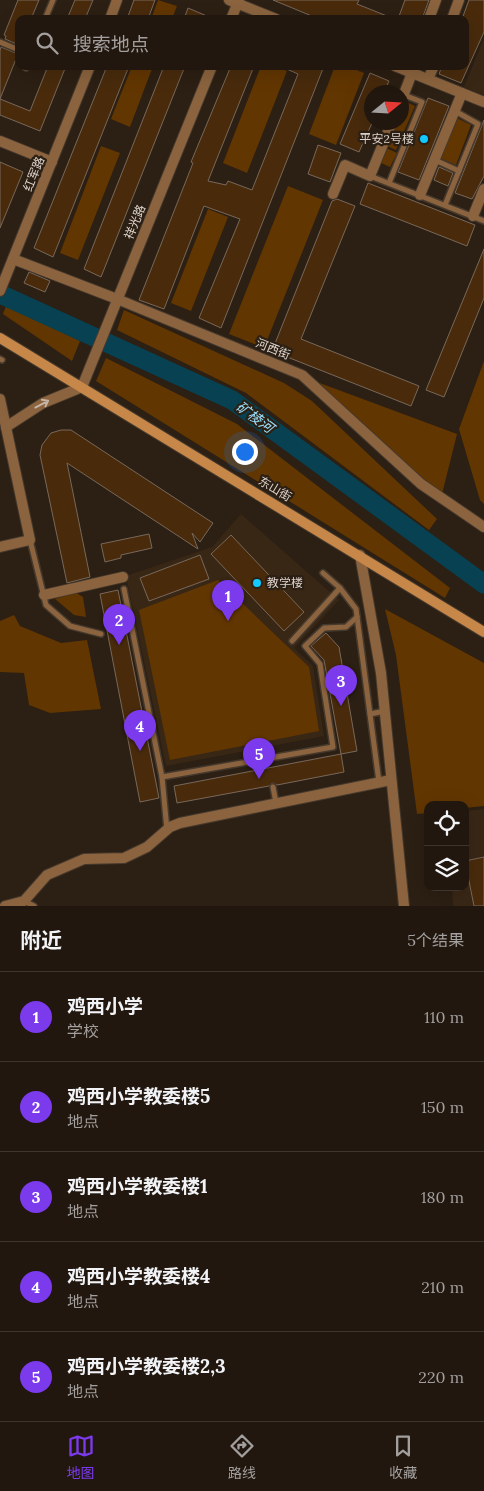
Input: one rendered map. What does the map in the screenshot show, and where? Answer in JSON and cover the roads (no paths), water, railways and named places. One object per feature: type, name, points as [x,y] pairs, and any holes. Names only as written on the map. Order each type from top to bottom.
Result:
[{"type":"main road","name":"东山街","points":[[0,338],[484,632]]},
{"type":"street","points":[[111,15],[117,0]]},
{"type":"street","points":[[430,15],[436,0]]},
{"type":"street","points":[[453,15],[459,0]]},
{"type":"street","points":[[232,15],[235,1],[267,15]]},
{"type":"street","name":"红军路","points":[[0,291],[9,262],[52,162],[88,70]]},
{"type":"street","name":"祥光路","points":[[82,387],[210,70]]},
{"type":"street","points":[[406,85],[410,70],[428,80],[484,102]]},
{"type":"street","points":[[428,80],[432,70]]},
{"type":"street","points":[[420,195],[462,93]]},
{"type":"street","points":[[333,194],[345,166],[370,176],[389,130]]},
{"type":"street","points":[[0,140],[52,162]]},
{"type":"street","points":[[473,216],[484,189]]},
{"type":"street","name":"河西街","points":[[9,262],[118,299],[302,375],[421,484],[484,527]]},
{"type":"street","points":[[6,427],[43,403],[82,387]]},
{"type":"street","points":[[0,399],[30,540],[0,547]]},
{"type":"street","points":[[360,555],[381,673],[404,906]]},
{"type":"street","points":[[44,595],[123,577]]},
{"type":"street","points":[[5,906],[24,901],[47,875],[84,859],[124,858],[147,847],[180,823],[392,780]]},
{"type":"lane","points":[[46,15],[52,0]]},
{"type":"lane","points":[[0,42],[15,48]]},
{"type":"lane","points":[[389,183],[422,102],[409,99]]},
{"type":"lane","points":[[445,205],[478,124],[454,111]]},
{"type":"lane","points":[[434,160],[459,171]]},
{"type":"lane","points":[[370,176],[484,220]]},
{"type":"lane","points":[[30,540],[46,605],[70,626],[101,634]]},
{"type":"lane","points":[[324,573],[340,588],[356,609],[379,782]]},
{"type":"lane","points":[[292,641],[340,588]]},
{"type":"lane","points":[[124,589],[162,777],[167,831]]},
{"type":"lane","points":[[162,777],[333,747],[320,664],[304,646],[324,628],[346,627],[357,616]]},
{"type":"lane","points":[[370,714],[385,711]]},
{"type":"lane","points":[[268,759],[269,766]]},
{"type":"lane","points":[[273,787],[276,803]]},
{"type":"lane","points":[[24,901],[34,906]]},
{"type":"waterway","name":"矿棱河","points":[[0,294],[232,400],[484,584]]},
{"type":"place","name":"平安2号楼","points":[[424,139]]},
{"type":"place","name":"教学楼","points":[[257,583]]},
{"type":"place","name":"鸡西小学","points":[[228,621]]},
{"type":"place","name":"鸡西小学教委楼5","points":[[119,645]]},
{"type":"place","name":"鸡西小学教委楼1","points":[[341,706]]},
{"type":"place","name":"鸡西小学教委楼4","points":[[140,751]]},
{"type":"place","name":"鸡西小学教委楼2,3","points":[[259,779]]}]
